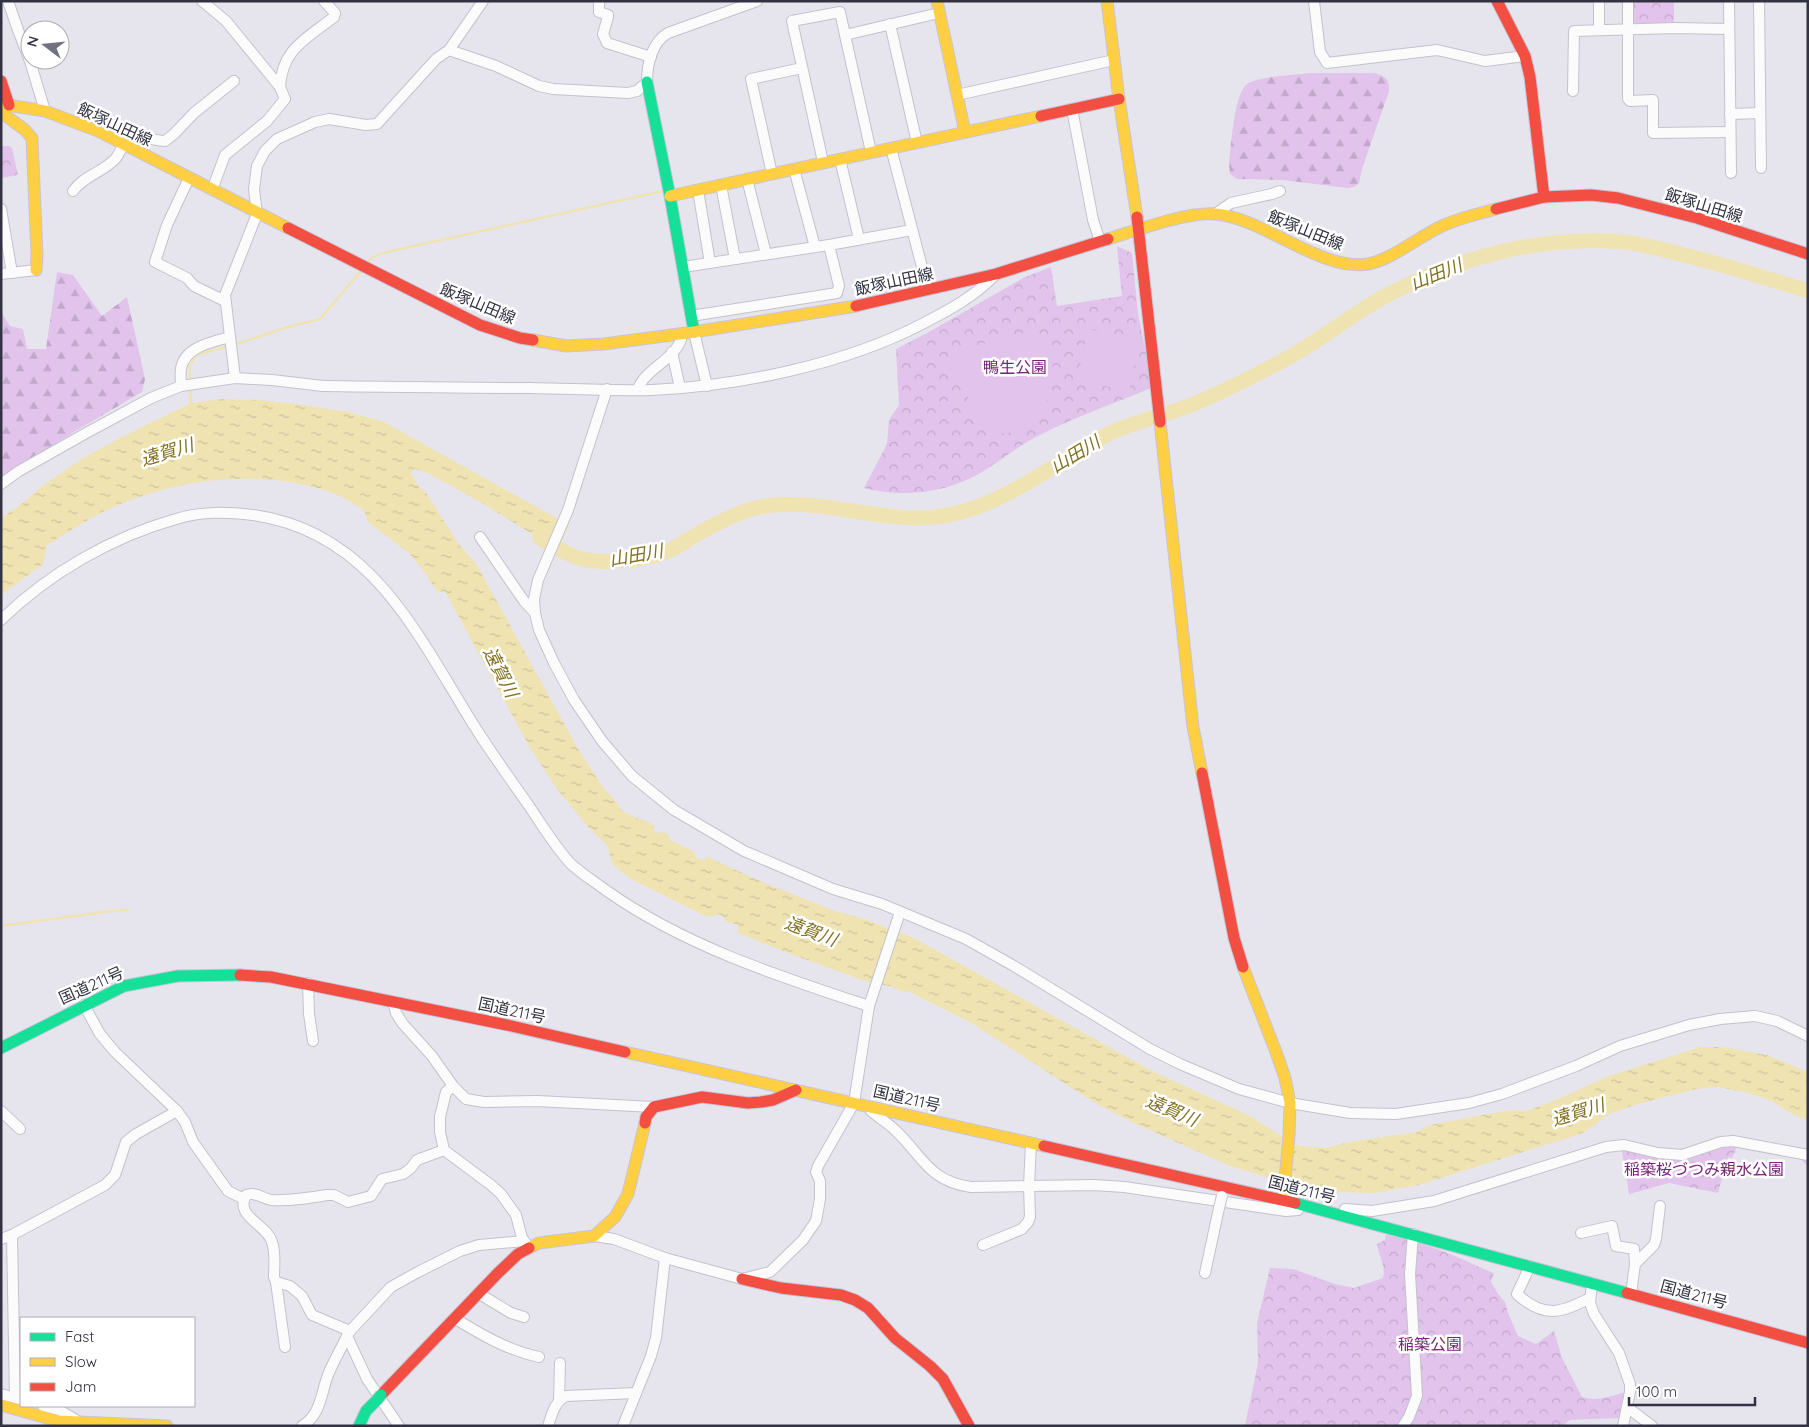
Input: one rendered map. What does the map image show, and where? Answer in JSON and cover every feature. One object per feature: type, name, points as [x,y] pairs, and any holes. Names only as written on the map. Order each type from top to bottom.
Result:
[{"type":"main road","points":[[937,1],[965,132]]},
{"type":"main road","points":[[1107,1],[1119,100],[1140,229],[1193,727],[1234,938],[1244,971],[1285,1078],[1290,1103],[1284,1197]]},
{"type":"main road","points":[[1497,1],[1525,56],[1530,77],[1544,196]]},
{"type":"main road","points":[[1,81],[7,119],[20,125],[32,138],[36,270]]},
{"type":"main road","points":[[647,82],[670,196],[694,332]]},
{"type":"main road","points":[[670,196],[1119,100]]},
{"type":"main road","name":"飯塚山田線","points":[[4,107],[45,112],[98,132],[480,326],[520,338],[566,346],[604,344],[682,334],[872,303],[996,274],[1140,229],[1198,214],[1232,217],[1326,258],[1351,264],[1368,264],[1384,258],[1442,226],[1472,214],[1544,196],[1591,195],[1618,198],[1697,218],[1808,254]]},
{"type":"main road","name":"国道211号","points":[[1,1048],[122,987],[147,980],[187,975],[246,974],[308,983],[507,1025],[1031,1143],[1223,1192],[1284,1197],[1313,1207],[1808,1342]]},
{"type":"main road","points":[[359,1426],[366,1411],[527,1244],[594,1236],[615,1217],[628,1194],[646,1117],[654,1107],[702,1097],[748,1103],[761,1102],[773,1100],[796,1090]]},
{"type":"main road","points":[[742,1279],[781,1288],[841,1295],[855,1300],[868,1308],[895,1338],[943,1379],[969,1426]]},
{"type":"main road","points":[[1,1405],[58,1422],[167,1426]]},
{"type":"street","points":[[8,1],[30,61],[45,112]]},
{"type":"street","points":[[202,1],[226,21],[280,87],[285,99],[267,121],[225,155],[212,190]]},
{"type":"street","points":[[280,87],[282,68],[286,59],[304,40],[334,17],[335,13],[324,1]]},
{"type":"street","points":[[235,378],[226,290],[257,214],[254,189],[257,166],[265,151],[277,139],[315,122],[329,118],[366,125],[377,124],[436,59],[449,50],[483,1]]},
{"type":"street","points":[[599,1],[599,12],[608,15],[603,34],[607,43],[651,57]]},
{"type":"street","points":[[449,50],[496,66],[539,86],[553,89],[628,93],[637,91],[647,82],[647,72],[651,57],[660,37],[757,1]]},
{"type":"street","points":[[1314,1],[1320,52],[1327,63],[1437,50],[1484,61],[1525,56]]},
{"type":"street","points":[[1599,1],[1599,30]]},
{"type":"street","points":[[1628,1],[1628,99],[1630,101],[1653,100],[1653,133],[1730,132]]},
{"type":"street","points":[[1729,1],[1731,173]]},
{"type":"street","points":[[1760,1],[1761,168]]},
{"type":"street","points":[[823,162],[792,21],[840,12],[871,152]]},
{"type":"street","points":[[845,34],[939,13]]},
{"type":"street","points":[[890,24],[917,142]]},
{"type":"street","points":[[1573,92],[1574,31],[1729,29]]},
{"type":"street","points":[[957,94],[1114,60]]},
{"type":"street","points":[[772,174],[751,79],[802,68]]},
{"type":"street","points":[[73,191],[78,184],[116,158],[124,145],[131,139],[141,137],[164,141],[174,134],[194,113],[234,81]]},
{"type":"street","points":[[1072,109],[1093,220],[1100,241]]},
{"type":"street","points":[[1730,114],[1760,113]]},
{"type":"street","points":[[890,148],[928,290]]},
{"type":"street","points":[[840,159],[859,239]]},
{"type":"street","points":[[794,169],[814,247]]},
{"type":"street","points":[[189,178],[167,225],[154,262],[187,278],[194,286],[226,301]]},
{"type":"street","points":[[748,179],[766,254]]},
{"type":"street","points":[[721,185],[735,259]]},
{"type":"street","points":[[698,190],[710,263]]},
{"type":"street","points":[[1215,214],[1230,203],[1280,191]]},
{"type":"street","points":[[1,209],[6,273],[36,270]]},
{"type":"street","points":[[683,267],[829,245],[912,230]]},
{"type":"street","points":[[692,316],[836,293],[839,286],[829,245]]},
{"type":"street","points":[[1,484],[19,471],[88,432],[151,398],[181,386],[235,378],[324,386],[638,390],[707,386],[832,360],[872,347],[907,332],[967,299],[996,274]]},
{"type":"street","points":[[694,332],[707,386]]},
{"type":"street","points":[[638,390],[641,382],[672,352],[681,339],[682,334]]},
{"type":"street","points":[[181,386],[180,371],[188,354],[197,348],[230,342]]},
{"type":"street","points":[[672,352],[680,388]]},
{"type":"street","points":[[607,389],[568,510],[538,580],[534,599],[539,630],[574,700],[602,741],[632,776],[674,810],[744,851],[833,889],[882,904],[900,914],[966,939],[1150,1049],[1239,1089],[1290,1103],[1350,1113],[1396,1114],[1469,1102],[1502,1094],[1576,1066],[1620,1046],[1689,1025],[1720,1019],[1755,1016],[1776,1021],[1808,1036]]},
{"type":"street","points":[[1,620],[23,599],[78,562],[149,526],[186,516],[213,512],[262,517],[291,524],[339,548],[358,561],[380,582],[432,656],[483,738],[552,840],[571,863],[624,903],[654,922],[687,938],[789,980],[870,1004]]},
{"type":"street","points":[[480,537],[524,601],[535,613]]},
{"type":"street","points":[[594,1236],[614,1239],[665,1258],[742,1279],[770,1272],[803,1240],[816,1221],[820,1199],[820,1181],[816,1172],[818,1166],[858,1104],[870,1004],[900,914]]},
{"type":"street","points":[[308,983],[309,1014],[313,1041]]},
{"type":"street","points":[[393,1002],[396,1013],[403,1024],[432,1056],[460,1095],[473,1101],[537,1101],[654,1107]]},
{"type":"street","points":[[84,1005],[100,1034],[115,1052],[177,1111],[193,1142],[228,1191],[244,1199]]},
{"type":"street","points":[[302,1426],[317,1411],[328,1376],[349,1334],[391,1287],[460,1250],[479,1244],[527,1244],[516,1215],[501,1194],[444,1150],[440,1132],[440,1117],[446,1092],[453,1086]]},
{"type":"street","points":[[858,1104],[895,1130],[940,1178],[960,1186],[1094,1185],[1124,1187],[1286,1211],[1313,1207],[1372,1211],[1434,1201],[1606,1147],[1624,1145],[1658,1153],[1682,1154],[1721,1142],[1733,1142],[1808,1155]]},
{"type":"street","points":[[1,1111],[20,1129]]},
{"type":"street","points":[[1,1239],[12,1235],[105,1185],[115,1175],[126,1142],[136,1134],[177,1111]]},
{"type":"street","points":[[982,1246],[1022,1229],[1028,1222],[1030,1217],[1031,1143]]},
{"type":"street","points":[[285,1347],[274,1278],[272,1241],[267,1233],[244,1209],[246,1195],[250,1193],[269,1200],[286,1200],[334,1195],[348,1202],[371,1196],[382,1179],[403,1174],[417,1160],[444,1150]]},
{"type":"street","points":[[1205,1274],[1223,1192]]},
{"type":"street","points":[[1635,1264],[1654,1245],[1660,1206]]},
{"type":"street","points":[[1581,1233],[1612,1226],[1616,1246],[1634,1249],[1635,1264],[1631,1294]]},
{"type":"street","points":[[1403,1426],[1409,1418],[1417,1396],[1410,1274],[1413,1234]]},
{"type":"street","points":[[1,1394],[18,1398],[12,1235]]},
{"type":"street","points":[[623,1426],[651,1356],[656,1338],[665,1258]]},
{"type":"street","points":[[1530,1266],[1517,1294],[1526,1303],[1538,1308],[1561,1311],[1590,1298]]},
{"type":"street","points":[[276,1282],[290,1286],[302,1296],[312,1316],[349,1334],[367,1379],[399,1426]]},
{"type":"street","points":[[1592,1283],[1590,1298],[1594,1314],[1619,1353],[1628,1378],[1630,1392],[1623,1426]]},
{"type":"street","points":[[478,1293],[511,1313],[524,1317]]},
{"type":"street","points":[[454,1318],[503,1346],[539,1357]]},
{"type":"street","points":[[559,1400],[560,1363]]},
{"type":"street","points":[[548,1426],[556,1404],[566,1396],[636,1393]]},
{"type":"street","points":[[47,1407],[89,1423]]},
{"type":"street","points":[[1627,1407],[1652,1426]]},
{"type":"green space","points":[[1631,1],[1674,1],[1674,26],[1632,27]]},
{"type":"green space","points":[[1310,73],[1374,73],[1388,81],[1389,91],[1359,183],[1354,187],[1347,188],[1283,180],[1237,179],[1230,174],[1229,164],[1236,110],[1246,85],[1266,78]]},
{"type":"green space","points":[[1,146],[12,148],[18,175],[1,178]]},
{"type":"green space","name":"鴨生公園","points":[[1117,246],[1132,253],[1138,314],[1148,362],[1151,388],[1050,430],[979,474],[945,488],[905,493],[864,488],[887,443],[889,420],[899,405],[896,349],[1025,277],[1051,267],[1057,306],[1122,296]]},
{"type":"green space","points":[[57,272],[73,275],[102,316],[127,297],[145,379],[142,392],[1,478],[1,312],[10,326],[23,329],[27,349],[46,349]]},
{"type":"green space","points":[[1088,329],[1140,339],[1129,391],[1077,380]]},
{"type":"green space","points":[[1029,332],[1043,346],[1051,359],[1053,383],[1050,394],[1041,412],[1026,427],[1010,433],[989,432],[954,375],[952,367],[953,358],[960,350]]},
{"type":"green space","name":"稲築桜づつみ親水公園","points":[[1721,1142],[1808,1155],[1808,1166],[1797,1156],[1737,1147],[1732,1158],[1728,1157],[1718,1193],[1669,1183],[1629,1194],[1621,1146],[1682,1155]]},
{"type":"green space","name":"稲築公園","points":[[1386,1235],[1434,1248],[1494,1273],[1491,1282],[1505,1302],[1518,1336],[1536,1344],[1554,1331],[1562,1358],[1582,1397],[1599,1399],[1626,1392],[1621,1418],[1570,1420],[1562,1426],[1245,1426],[1258,1363],[1257,1323],[1270,1268],[1293,1269],[1335,1284],[1354,1288],[1383,1278],[1383,1265],[1377,1244],[1385,1240]]},
{"type":"water","name":"遠賀川","points":[[223,399],[260,400],[296,404],[348,412],[384,422],[569,525],[558,550],[428,473],[414,469],[411,474],[420,488],[425,491],[458,543],[477,565],[578,749],[620,809],[653,824],[654,831],[668,834],[670,840],[693,851],[699,859],[703,860],[708,857],[753,878],[832,910],[867,920],[914,938],[1152,1071],[1248,1115],[1301,1146],[1326,1148],[1349,1142],[1417,1132],[1430,1125],[1488,1114],[1513,1110],[1526,1111],[1556,1100],[1609,1076],[1700,1047],[1722,1047],[1767,1055],[1808,1072],[1808,1121],[1772,1101],[1748,1093],[1718,1087],[1696,1089],[1611,1113],[1583,1133],[1419,1185],[1374,1193],[1331,1192],[1279,1181],[1230,1166],[1134,1123],[1095,1103],[970,1022],[908,991],[903,992],[893,987],[862,980],[738,933],[738,925],[727,922],[720,914],[707,917],[629,878],[613,865],[607,845],[588,827],[557,789],[529,746],[444,591],[438,593],[409,553],[368,522],[364,510],[339,496],[302,485],[274,480],[246,479],[217,480],[161,490],[107,510],[47,545],[43,564],[1,595],[1,518],[83,458],[122,437],[191,403]]},
{"type":"waterway","points":[[368,262],[382,253],[663,191]]},
{"type":"waterway","name":"山田川","points":[[540,538],[562,551],[586,560],[623,561],[649,557],[670,550],[723,520],[755,508],[780,505],[806,505],[907,518],[958,513],[1003,496],[1108,434],[1187,407],[1252,377],[1312,344],[1365,308],[1420,279],[1476,259],[1534,245],[1593,241],[1631,243],[1715,263],[1808,291]]},
{"type":"waterway","points":[[233,345],[291,326],[320,319],[361,271]]},
{"type":"waterway","points":[[190,383],[190,366],[196,355],[228,346]]},
{"type":"waterway","points":[[190,388],[191,405]]},
{"type":"waterway","points":[[1,926],[128,910]]},
{"type":"traffic: fast","points":[[647,82],[670,196],[694,332]]},
{"type":"traffic: fast","points":[[1,1048],[124,986],[178,976],[240,975]]},
{"type":"traffic: fast","points":[[1295,1203],[1627,1293]]},
{"type":"traffic: fast","points":[[376,1401],[381,1395]]},
{"type":"traffic: fast","points":[[359,1426],[366,1411],[376,1401]]},
{"type":"traffic: slow","points":[[937,1],[965,132]]},
{"type":"traffic: slow","points":[[1107,1],[1119,99],[1137,217]]},
{"type":"traffic: slow","points":[[1,104],[45,111],[98,131],[288,228]]},
{"type":"traffic: slow","points":[[1,112],[25,130],[32,138],[36,270]]},
{"type":"traffic: slow","points":[[670,196],[1041,116]]},
{"type":"traffic: slow","points":[[1108,239],[1176,219],[1203,214],[1215,214],[1233,217],[1252,224],[1331,260],[1350,264],[1368,264],[1396,253],[1448,223],[1496,209]]},
{"type":"traffic: slow","points":[[533,340],[566,346],[604,344],[694,332],[856,306]]},
{"type":"traffic: slow","points":[[1160,422],[1193,727],[1202,773]]},
{"type":"traffic: slow","points":[[1243,967],[1285,1078],[1290,1103],[1283,1200]]},
{"type":"traffic: slow","points":[[625,1052],[1044,1146]]},
{"type":"traffic: slow","points":[[529,1248],[539,1243],[594,1236],[615,1217],[628,1194],[645,1123]]},
{"type":"traffic: slow","points":[[1,1405],[58,1421],[167,1426]]},
{"type":"traffic: jam","points":[[1497,1],[1525,56],[1530,77],[1544,197]]},
{"type":"traffic: jam","points":[[1,81],[9,105]]},
{"type":"traffic: jam","points":[[1041,116],[1119,99]]},
{"type":"traffic: jam","points":[[1496,209],[1544,197],[1591,195],[1618,198],[1697,218],[1808,254]]},
{"type":"traffic: jam","points":[[1137,217],[1160,422]]},
{"type":"traffic: jam","points":[[288,228],[480,325],[520,338],[533,340]]},
{"type":"traffic: jam","points":[[856,306],[996,274],[1108,239]]},
{"type":"traffic: jam","points":[[1202,773],[1234,938],[1243,967]]},
{"type":"traffic: jam","points":[[240,975],[271,977],[507,1025],[625,1052]]},
{"type":"traffic: jam","points":[[645,1123],[646,1117],[654,1107],[702,1097],[748,1103],[761,1102],[773,1100],[796,1090]]},
{"type":"traffic: jam","points":[[1044,1146],[1295,1203]]},
{"type":"traffic: jam","points":[[381,1395],[498,1273],[518,1254],[529,1248]]},
{"type":"traffic: jam","points":[[742,1279],[781,1288],[841,1295],[855,1300],[868,1308],[895,1338],[943,1379],[969,1426]]},
{"type":"traffic: jam","points":[[1627,1293],[1808,1343]]}]
